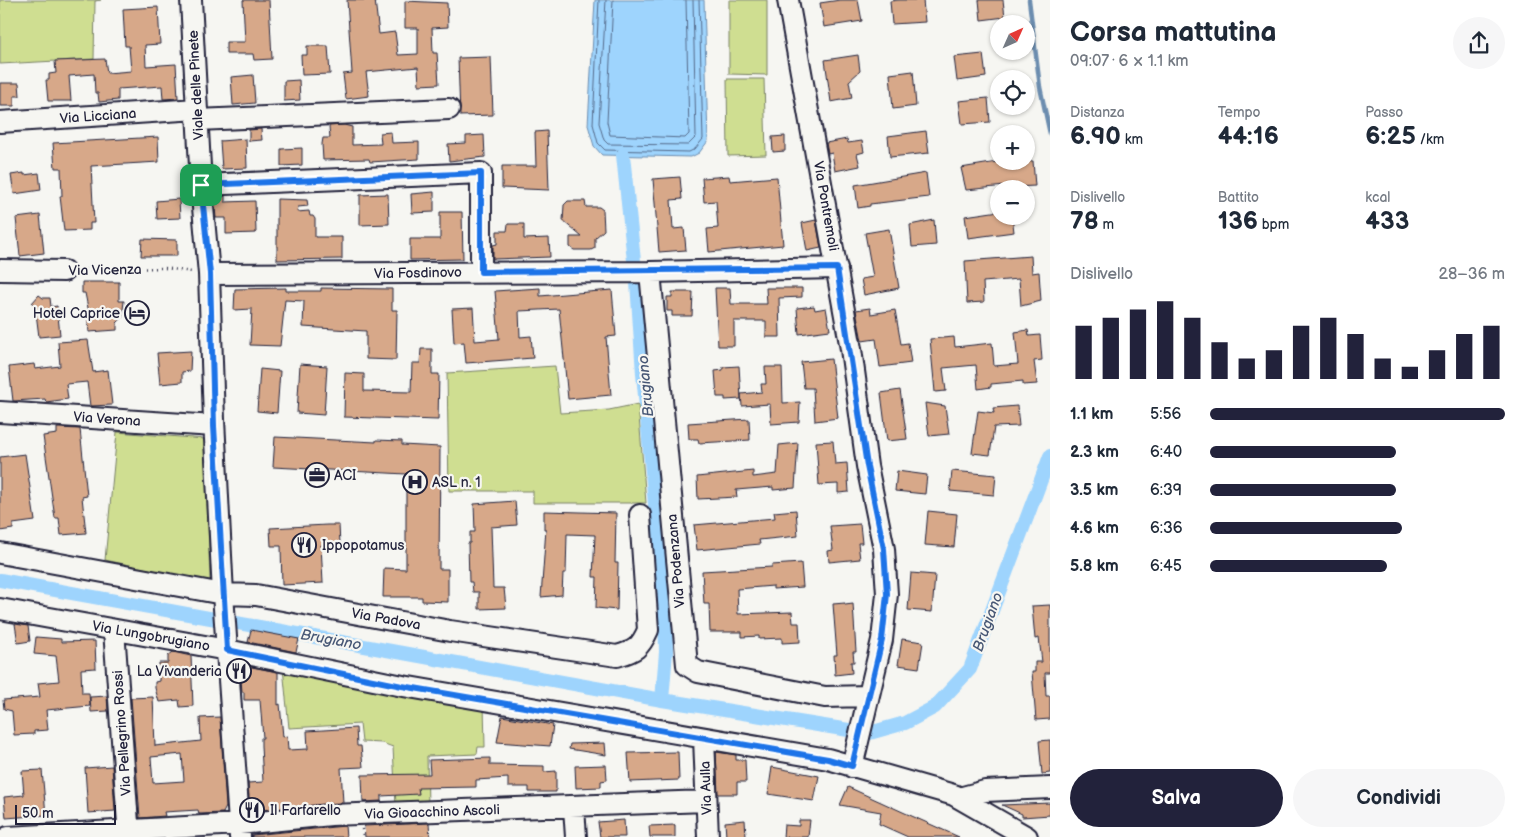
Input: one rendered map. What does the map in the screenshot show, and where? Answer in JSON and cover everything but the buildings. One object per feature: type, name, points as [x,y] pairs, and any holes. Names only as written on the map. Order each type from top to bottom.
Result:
[{"type":"street","name":"Viale delle Pinete","points":[[191,0],[201,185],[210,274],[214,426],[239,831]]},
{"type":"street","name":"Via Pontremoli","points":[[788,0],[837,268],[867,466],[884,549],[886,603],[882,640],[854,760]]},
{"type":"street","name":"Via Licciana","points":[[0,122],[197,114],[449,109]]},
{"type":"street","points":[[201,185],[481,173],[481,272]]},
{"type":"street","name":"Via Fosdinovo","points":[[210,274],[650,272],[837,268]]},
{"type":"street","name":"Via Vicenza","points":[[0,270],[64,271]]},
{"type":"street","name":"Via Podenzana","points":[[650,272],[687,664],[698,672],[867,705]]},
{"type":"street","name":"Via Verona","points":[[0,412],[214,426]]},
{"type":"street","name":"Via Padova","points":[[0,553],[223,596],[256,595],[450,631],[617,656],[633,652],[643,641],[648,630],[640,515]]},
{"type":"street","name":"Via Lungobrugiano","points":[[0,609],[114,630],[227,646],[402,686],[828,759],[854,760],[956,792],[1027,837]]},
{"type":"street","name":"Via Pellegrino Rossi","points":[[114,630],[129,834]]},
{"type":"street","name":"Via Aulla","points":[[704,738],[708,837]]},
{"type":"street","points":[[956,792],[1050,788]]},
{"type":"street","name":"Via Gioacchino Ascoli","points":[[8,837],[239,831],[331,815],[574,808],[706,801]]},
{"type":"street","points":[[574,808],[576,837]]},
{"type":"path","name":"Via Vicenza","points":[[64,271],[165,268],[210,274]]},
{"type":"green space","points":[[0,0],[101,0],[95,1],[94,59],[0,64]]},
{"type":"green space","points":[[729,0],[767,0],[767,75],[729,74]]},
{"type":"green space","points":[[727,79],[764,79],[766,155],[728,156]]},
{"type":"green space","points":[[555,366],[560,413],[609,410],[638,404],[646,503],[533,503],[533,491],[449,491],[447,373]]},
{"type":"green space","points":[[117,432],[205,439],[210,582],[105,560]]},
{"type":"green space","points":[[283,668],[484,704],[485,747],[478,747],[477,754],[427,756],[428,806],[396,806],[393,747],[382,743],[362,742],[360,724],[289,728]]},
{"type":"water","points":[[595,0],[704,0],[708,141],[699,153],[691,157],[602,155],[594,146],[588,125]]},
{"type":"waterway","points":[[1029,0],[1040,87],[1050,134]]},
{"type":"waterway","name":"Brugiano","points":[[623,155],[634,261]]},
{"type":"waterway","name":"Brugiano","points":[[637,282],[643,374],[665,613],[666,652],[662,700]]},
{"type":"waterway","name":"Brugiano","points":[[866,734],[905,723],[935,707],[970,669],[1050,456]]},
{"type":"waterway","name":"Brugiano","points":[[0,580],[662,700],[855,731]]},
{"type":"place","name":"Hotel Caprice","points":[[137,313]]},
{"type":"place","name":"ACI","points":[[317,475]]},
{"type":"place","name":"ASL n. 1","points":[[415,482]]},
{"type":"place","name":"Ippopotamus","points":[[304,545]]},
{"type":"place","name":"La Vivanderia","points":[[239,671]]},
{"type":"place","name":"Il Farfarello","points":[[252,810]]},
{"type":"route","points":[[481,173],[481,272],[650,272],[837,268],[860,407],[867,466],[884,549],[887,594],[882,640],[852,766],[828,759],[402,686],[227,650],[214,426],[210,274],[201,185],[481,173]]}]
